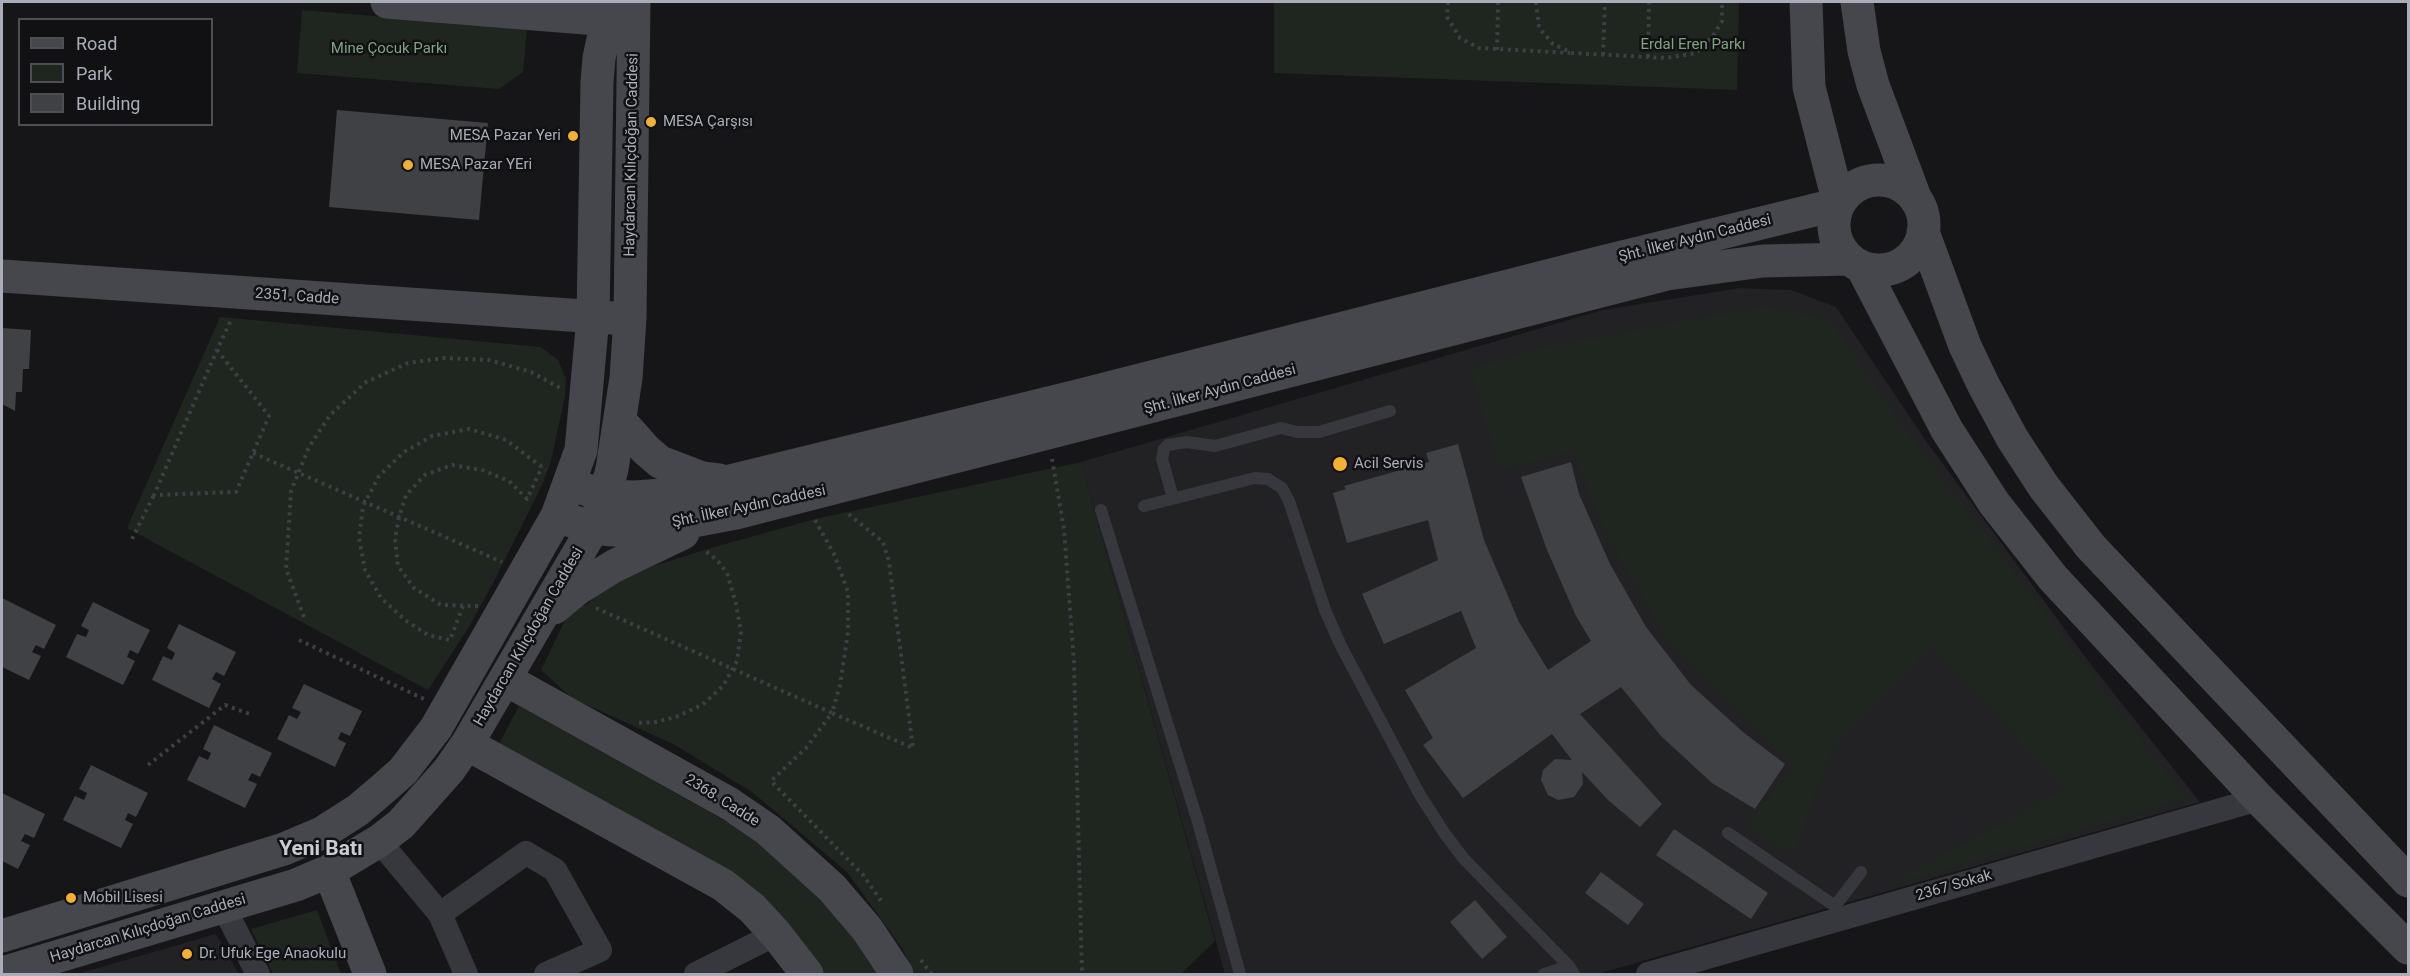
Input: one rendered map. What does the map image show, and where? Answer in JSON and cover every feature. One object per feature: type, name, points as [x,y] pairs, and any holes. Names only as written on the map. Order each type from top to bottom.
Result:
[{"type":"main road","points":[[2,936],[284,849],[322,833],[358,810],[403,771],[436,728],[557,516],[560,478],[581,450],[593,317],[599,58],[618,8],[387,2]]},
{"type":"main road","points":[[1806,2],[1809,87],[1839,204]]},
{"type":"main road","points":[[1856,263],[1876,270],[1891,269],[1904,262],[1915,252],[1922,239],[1923,231],[1921,210],[1873,86],[1864,51],[1857,2]]},
{"type":"main road","name":"Haydarcan Kılıçdoğan Caddesi","points":[[2,973],[296,885],[329,871],[379,842],[401,824],[424,799],[467,744],[592,528],[605,496],[621,422],[630,318],[618,8]]},
{"type":"main road","points":[[1916,200],[1903,188],[1890,182],[1875,181],[1861,184],[1848,192],[1839,204],[1834,218],[1835,233],[1840,247],[1856,263],[1947,430],[1994,503],[2053,578],[2259,799],[2409,948]]},
{"type":"main road","name":"Şht. İlker Aydın Caddesi","points":[[557,516],[592,528],[638,528],[683,523],[736,513],[1084,425],[1364,337],[1839,204]]},
{"type":"main road","points":[[1923,231],[1965,346],[1978,374],[2012,438],[2043,487],[2091,547],[2409,881]]},
{"type":"main road","name":"Şht. İlker Aydın Caddesi","points":[[560,478],[605,496],[662,495],[730,481],[1077,396],[1667,274],[1763,261],[1856,263]]},
{"type":"main road","name":"2351. Cadde","points":[[2,276],[630,318]]},
{"type":"main road","points":[[621,422],[660,462],[702,478],[730,481]]},
{"type":"main road","points":[[541,618],[577,589],[645,549],[736,513]]},
{"type":"main road","name":"2368. Cadde","points":[[505,679],[730,804],[768,830],[832,888],[867,929],[908,965]]},
{"type":"main road","points":[[467,744],[723,885],[752,908],[776,934],[807,975]]},
{"type":"main road","points":[[329,871],[370,975]]},
{"type":"street","name":"2367 Sokak","points":[[1648,975],[1839,912],[2259,799]]},
{"type":"street","points":[[379,842],[441,914],[466,975]]},
{"type":"street","points":[[441,914],[526,853],[546,864],[555,870],[600,950],[546,975]]},
{"type":"street","points":[[223,906],[258,975]]},
{"type":"street","points":[[696,975],[776,934]]},
{"type":"lane","points":[[1173,498],[1162,459],[1164,449],[1168,445],[1186,442],[1215,446],[1281,428],[1297,432],[1319,432],[1390,411]]},
{"type":"lane","points":[[1144,506],[1255,478],[1268,479],[1282,488],[1289,501],[1325,610],[1341,646],[1420,795],[1445,834],[1464,858],[1571,970]]},
{"type":"lane","points":[[1101,510],[1198,822],[1240,975]]},
{"type":"lane","points":[[1728,833],[1839,912],[1861,872]]},
{"type":"lane","points":[[1544,975],[1571,970]]},
{"type":"path","points":[[1448,2],[1447,17],[1460,38],[1479,48],[1667,58],[1696,53],[1713,36],[1722,21],[1722,2]]},
{"type":"path","points":[[1497,50],[1498,2]]},
{"type":"path","points":[[1536,2],[1539,28],[1553,44],[1572,53]]},
{"type":"path","points":[[1603,55],[1605,2]]},
{"type":"path","points":[[1648,57],[1649,2]]},
{"type":"path","points":[[132,539],[154,495],[231,320]]},
{"type":"path","points":[[154,495],[236,492],[253,453],[269,416],[217,350]]},
{"type":"path","points":[[304,617],[286,568],[291,491],[309,447],[330,415],[366,382],[408,363],[444,358],[489,360],[531,372],[566,392]]},
{"type":"path","points":[[463,606],[450,640],[428,634],[405,620],[381,598],[365,570],[359,538],[366,502],[379,476],[404,452],[432,436],[468,429],[506,440],[560,478]]},
{"type":"path","points":[[253,453],[512,566]]},
{"type":"path","points":[[1052,459],[1064,529],[1074,663],[1082,975]]},
{"type":"path","points":[[481,606],[441,605],[414,588],[398,566],[395,539],[406,495],[425,475],[452,465],[482,470],[509,481],[528,499],[542,467]]},
{"type":"path","points":[[588,604],[913,748],[889,562],[883,542],[841,508]]},
{"type":"path","points":[[812,514],[834,554],[848,591],[848,632],[840,686],[832,713],[806,748],[771,781],[864,875],[888,911]]},
{"type":"path","points":[[635,723],[656,722],[676,717],[702,705],[723,686],[737,661],[741,632],[727,573],[717,560],[697,545]]},
{"type":"path","points":[[299,640],[446,710]]},
{"type":"path","points":[[148,765],[225,705],[250,714]]},
{"type":"path","points":[[908,965],[931,975]]},
{"type":"shaded area","points":[[1740,288],[1791,290],[1836,307],[1926,441],[2089,662],[2200,802],[1597,974],[1225,974],[1081,462],[1603,310]]},
{"type":"shaded area","name":"Dr. Ufuk Ege Anaokulu","points":[[216,934],[239,974],[77,974]]},
{"type":"green space","name":"Erdal Eren Parkı","points":[[1274,2],[1739,2],[1737,90],[1274,73]]},
{"type":"green space","name":"Mine Çocuk Parkı","points":[[302,10],[527,29],[523,72],[499,89],[297,73]]},
{"type":"green space","points":[[1765,306],[1829,319],[1901,424],[2186,799],[1882,888],[2064,789],[1932,645],[1831,752],[1794,852],[1775,847],[1748,824],[1795,765],[1731,707],[1665,635],[1608,538],[1572,452],[1499,470],[1471,368],[1546,347]]},
{"type":"green space","points":[[220,317],[541,347],[558,360],[566,379],[565,396],[551,461],[543,483],[469,627],[428,690],[127,528]]},
{"type":"green space","points":[[1081,462],[1215,941],[1181,974],[915,974],[902,948],[847,872],[752,792],[675,745],[572,698],[541,670],[570,610],[588,604],[601,588],[654,566],[815,519]]},
{"type":"green space","points":[[519,706],[781,852],[834,909],[879,974],[824,974],[758,892],[499,744]]},
{"type":"green space","points":[[317,910],[341,974],[273,974],[251,929]]},
{"type":"building","name":"MESA Pazar YEri","points":[[337,110],[488,123],[479,220],[329,207]]},
{"type":"building","points":[[2,328],[31,330],[29,369],[23,369],[22,392],[16,392],[15,411],[2,404]]},
{"type":"building","points":[[1458,444],[1484,540],[1519,622],[1548,670],[1591,641],[1576,616],[1547,550],[1521,477],[1571,462],[1579,494],[1610,564],[1646,627],[1691,685],[1743,732],[1785,764],[1755,809],[1712,783],[1661,736],[1621,687],[1580,714],[1662,804],[1640,827],[1608,800],[1582,772],[1583,784],[1574,797],[1558,800],[1548,795],[1541,780],[1543,770],[1555,759],[1572,760],[1552,734],[1463,798],[1423,745],[1433,738],[1405,690],[1476,648],[1461,611],[1384,644],[1362,594],[1438,560],[1428,520],[1347,543],[1333,493],[1346,489],[1344,486],[1429,462],[1426,453]]},
{"type":"building","points":[[2,598],[56,625],[44,649],[36,645],[32,652],[41,656],[29,680],[2,667]]},
{"type":"building","points":[[93,602],[150,630],[138,654],[130,650],[127,657],[135,661],[123,685],[66,657],[77,634],[86,637],[89,630],[81,626]]},
{"type":"building","points":[[179,624],[236,652],[224,676],[216,672],[212,679],[221,684],[209,708],[152,680],[163,656],[172,660],[175,653],[167,648]]},
{"type":"building","points":[[304,684],[362,711],[350,736],[341,732],[338,739],[346,743],[335,767],[277,739],[289,715],[297,719],[301,712],[292,708]]},
{"type":"building","points":[[214,725],[272,753],[260,777],[252,773],[248,780],[257,784],[245,808],[187,780],[199,756],[208,760],[211,753],[203,749]]},
{"type":"building","points":[[91,765],[148,793],[136,817],[128,813],[125,820],[133,824],[121,848],[63,820],[75,796],[84,800],[87,793],[79,789]]},
{"type":"building","points":[[2,793],[45,814],[34,838],[25,834],[21,841],[30,845],[18,869],[2,861]]},
{"type":"building","points":[[1674,829],[1768,893],[1751,919],[1656,855]]},
{"type":"building","points":[[1601,872],[1644,904],[1628,925],[1585,893]]},
{"type":"building","points":[[1475,900],[1507,937],[1482,959],[1450,922]]},
{"type":"place","name":"MESA Çarşısı","points":[[651,122]]},
{"type":"place","name":"MESA Pazar Yeri","points":[[573,136]]},
{"type":"place","name":"MESA Pazar YEri","points":[[408,165]]},
{"type":"place","name":"Acil Servis","points":[[1340,464]]},
{"type":"place","name":"Mobil Lisesi","points":[[71,898]]},
{"type":"place","name":"Dr. Ufuk Ege Anaokulu","points":[[187,954]]},
{"type":"district","name":"Yeni Batı","points":[[321,850]]}]
